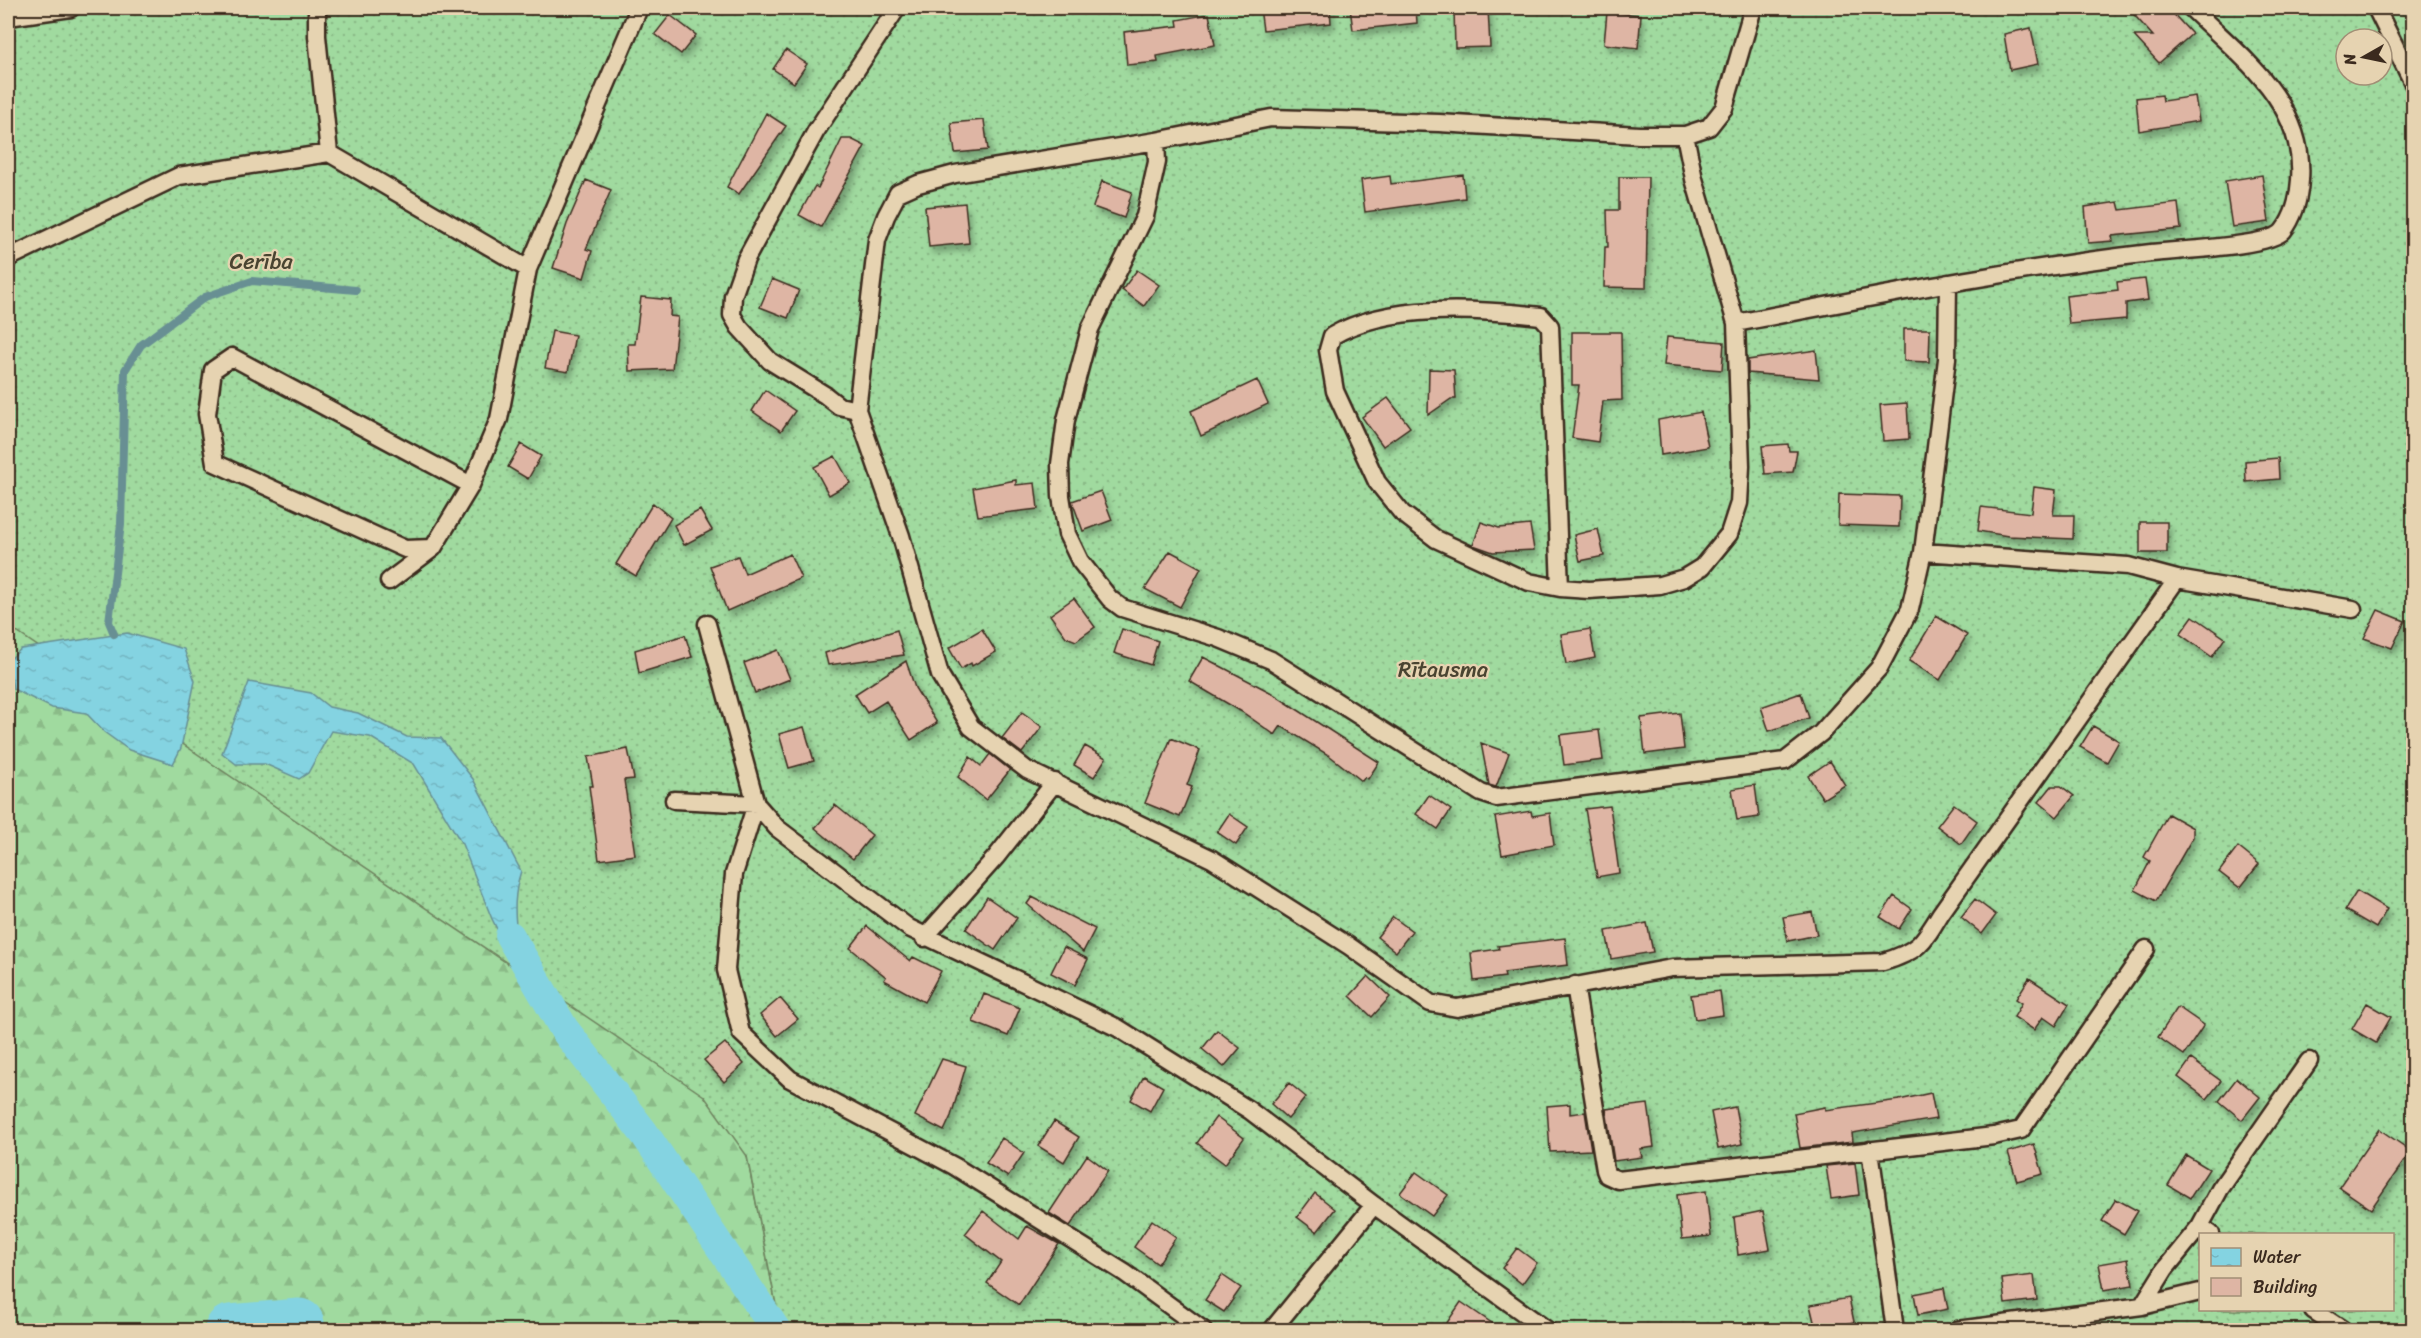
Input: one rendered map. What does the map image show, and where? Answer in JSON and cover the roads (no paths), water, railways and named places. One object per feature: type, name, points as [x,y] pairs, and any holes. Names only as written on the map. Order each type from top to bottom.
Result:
[{"type":"lane","points":[[8,18],[71,8]]},
{"type":"lane","points":[[316,8],[329,153]]},
{"type":"lane","points":[[389,581],[433,548],[471,485],[499,419],[528,269],[639,8]]},
{"type":"lane","points":[[857,410],[839,406],[770,362],[739,327],[732,315],[733,296],[746,259],[816,131],[897,8]]},
{"type":"lane","points":[[1753,8],[1724,108],[1709,127],[1685,135],[1639,135],[1439,123],[1271,118],[1156,141],[955,174],[918,184],[898,193],[885,216],[877,240],[857,410],[901,536],[940,675],[971,727],[1027,770],[1212,860],[1349,946],[1430,1003],[1457,1008],[1672,968],[1883,962],[1905,956],[1925,941],[1941,913],[2177,579]]},
{"type":"lane","points":[[1736,323],[1948,283],[2102,259],[2247,244],[2272,239],[2283,231],[2299,199],[2301,168],[2298,138],[2282,103],[2253,66],[2191,8]]},
{"type":"lane","points":[[2376,8],[2414,85]]},
{"type":"lane","points":[[1560,588],[1550,326],[1541,316],[1489,310],[1406,314],[1347,327],[1332,336],[1328,350],[1335,391],[1377,482],[1402,513],[1436,539],[1529,582],[1560,588],[1625,589],[1660,585],[1684,578],[1706,565],[1729,534],[1739,503],[1741,466],[1736,323],[1694,179],[1685,135]]},
{"type":"lane","points":[[1156,141],[1157,162],[1145,216],[1090,329],[1066,420],[1060,464],[1061,496],[1067,534],[1080,561],[1110,599],[1122,608],[1218,638],[1271,660],[1481,793],[1496,798],[1785,761],[1821,733],[1879,669],[1910,609],[1923,552],[1947,358],[1948,283]]},
{"type":"lane","points":[[8,258],[179,176],[329,153],[528,269]]},
{"type":"lane","points":[[433,548],[405,549],[215,463],[207,414],[213,370],[232,357],[471,485]]},
{"type":"lane","points":[[1923,552],[2128,566],[2177,579],[2353,609]]},
{"type":"lane","points":[[707,624],[756,804],[777,828],[924,938],[1118,1028],[1249,1110],[1374,1205],[1547,1330]]},
{"type":"lane","points":[[924,938],[996,857],[1055,782]]},
{"type":"lane","points":[[674,800],[756,804]]},
{"type":"lane","points":[[756,804],[734,874],[726,970],[741,1033],[790,1079],[954,1167],[1125,1273],[1203,1330]]},
{"type":"lane","points":[[1575,985],[1607,1175],[1618,1180],[1994,1136],[2021,1130],[2146,949]]},
{"type":"lane","points":[[2205,1230],[2220,1189],[2308,1060]]},
{"type":"lane","points":[[1870,1150],[1895,1330]]},
{"type":"lane","points":[[1272,1330],[1374,1205]]},
{"type":"lane","points":[[2142,1306],[2165,1269],[2199,1236]]},
{"type":"lane","points":[[1957,1330],[2142,1306],[2199,1292]]},
{"type":"lane","points":[[2314,1311],[2343,1330]]},
{"type":"water","points":[[127,633],[184,649],[195,681],[181,748],[173,764],[129,750],[104,732],[86,713],[52,708],[13,689],[8,661],[21,649]]},
{"type":"water","points":[[249,682],[311,693],[329,707],[358,713],[407,737],[441,738],[473,779],[521,871],[515,902],[517,934],[502,939],[462,844],[414,764],[370,737],[331,731],[308,773],[299,779],[265,764],[236,764],[222,753]]},
{"type":"waterway","points":[[114,634],[109,622],[121,524],[125,370],[141,345],[205,297],[252,281],[356,290]]},
{"type":"waterway","points":[[510,936],[564,1029],[644,1133],[776,1330]]},
{"type":"waterway","points":[[230,1330],[299,1324],[300,1330]]},
{"type":"park label","name":"Cerība","points":[[261,261]]},
{"type":"park label","name":"Rītausma","points":[[1443,669]]}]
